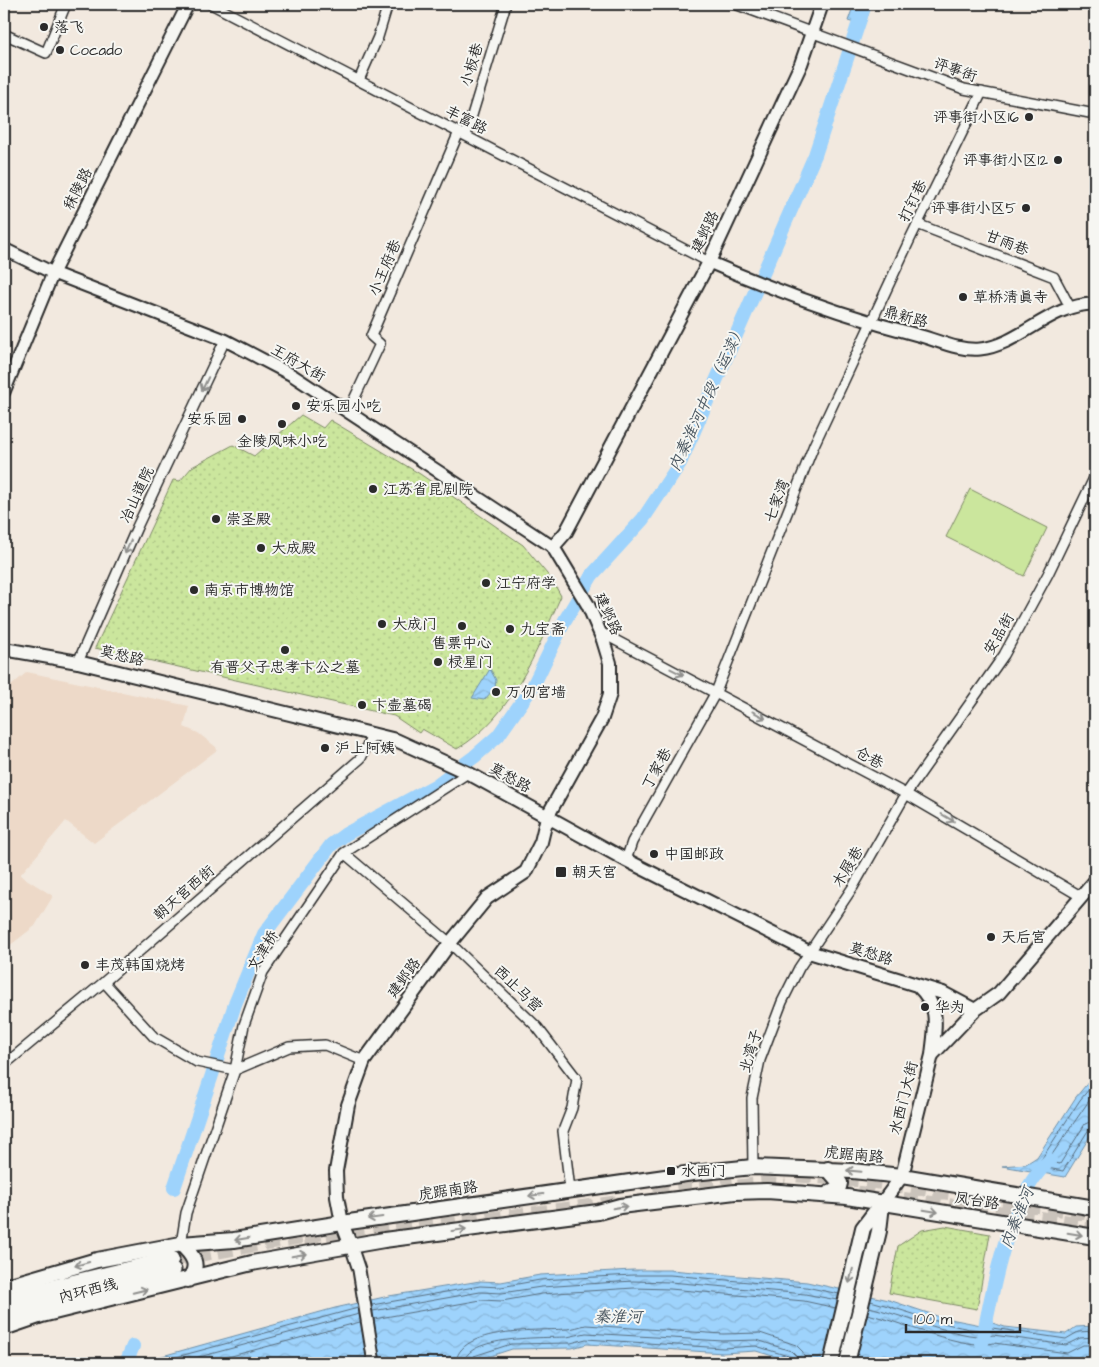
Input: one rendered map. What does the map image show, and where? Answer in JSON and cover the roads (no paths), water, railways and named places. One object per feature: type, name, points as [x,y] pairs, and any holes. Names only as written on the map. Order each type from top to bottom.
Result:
[{"type":"highway","name":"内环西线","points":[[4,1302],[38,1291],[173,1264],[38,1303],[4,1316]]},
{"type":"main road","name":"建邺路","points":[[351,1246],[342,1223],[337,1197],[336,1171],[341,1135],[348,1105],[364,1061],[450,943],[487,898],[526,872],[541,842],[547,817],[602,718],[610,694],[610,663],[600,632],[588,605],[554,548],[566,532],[709,262],[762,150],[812,33],[822,4]]},
{"type":"main road","name":"莫愁路","points":[[4,649],[78,662],[373,733],[433,756],[468,773],[626,860],[809,952],[943,993],[975,1010]]},
{"type":"main road","name":"水西门大街","points":[[882,1203],[902,1176],[932,1055],[975,1010],[999,993],[1095,880]]},
{"type":"main road","points":[[918,986],[928,996],[934,1007],[935,1024],[932,1055]]},
{"type":"main road","name":"虎踞南路","points":[[4,1287],[97,1260],[181,1244],[234,1240],[570,1190],[753,1166],[828,1169],[902,1176]]},
{"type":"main road","points":[[826,1195],[839,1187],[840,1183],[828,1169]]},
{"type":"main road","name":"凤台路","points":[[902,1176],[1095,1208]]},
{"type":"main road","points":[[4,1328],[42,1315],[252,1263],[351,1246],[598,1212],[620,1206],[736,1192],[767,1191],[826,1195],[882,1203]]},
{"type":"main road","points":[[831,1363],[863,1228],[882,1203]]},
{"type":"main road","points":[[847,1363],[878,1232],[882,1203]]},
{"type":"main road","name":"凤台路","points":[[882,1203],[1095,1237]]},
{"type":"main road","points":[[181,1244],[191,1252],[195,1262],[194,1274],[188,1280]]},
{"type":"street","points":[[4,34],[46,53],[66,4]]},
{"type":"street","name":"秣陵路","points":[[4,392],[53,273],[188,4]]},
{"type":"street","name":"丰富路","points":[[211,4],[709,262]]},
{"type":"street","points":[[359,80],[378,37],[388,4]]},
{"type":"street","name":"小板巷","points":[[462,134],[506,4]]},
{"type":"street","name":"评事街","points":[[735,4],[812,33],[840,41],[964,89],[1095,114]]},
{"type":"street","name":"打钉巷","points":[[871,323],[982,92]]},
{"type":"street","name":"小王府巷","points":[[348,410],[380,344],[371,336],[462,134]]},
{"type":"street","name":"甘雨巷","points":[[917,224],[1054,277],[1070,307]]},
{"type":"street","name":"王府大街","points":[[4,249],[53,273],[225,340],[292,375],[348,410],[554,548]]},
{"type":"street","name":"鼎新路","points":[[709,262],[770,288],[871,323],[963,348],[979,349],[994,346],[1070,307],[1095,304]]},
{"type":"street","name":"七家湾","points":[[716,692],[804,469],[871,323]]},
{"type":"street","name":"冶山道院","points":[[78,662],[137,527],[225,340]]},
{"type":"street","name":"安品街","points":[[906,794],[1004,655],[1048,574],[1095,479]]},
{"type":"street","name":"仓巷","points":[[600,632],[906,794],[1082,897]]},
{"type":"street","name":"丁家巷","points":[[626,860],[632,842],[716,692]]},
{"type":"street","name":"朝天宫西街","points":[[4,1065],[104,982],[361,758],[373,733]]},
{"type":"street","name":"文津桥","points":[[181,1244],[186,1213],[235,1070],[244,1025],[263,972],[344,853],[468,773]]},
{"type":"street","name":"木屐巷","points":[[809,952],[853,887],[906,794]]},
{"type":"street","name":"西止马营","points":[[344,853],[450,943],[537,1027],[577,1079],[572,1108],[562,1130],[570,1190]]},
{"type":"street","name":"北湾子","points":[[753,1166],[752,1098],[760,1060],[782,1002],[809,952]]},
{"type":"street","points":[[104,982],[154,1036],[197,1062],[235,1070],[290,1047],[325,1044],[364,1061]]},
{"type":"street","points":[[351,1246],[359,1270],[374,1363]]},
{"type":"water","points":[[854,4],[872,4],[864,26],[848,21]]},
{"type":"water","points":[[490,669],[496,680],[495,688],[484,700],[472,698]]},
{"type":"water","points":[[1095,1074],[1095,1128],[1065,1177],[1002,1166],[1026,1164],[1037,1157],[1076,1097]]},
{"type":"water","name":"秦淮河","points":[[671,1270],[807,1282],[889,1300],[940,1317],[986,1326],[986,1321],[1005,1327],[1066,1334],[1076,1327],[1095,1326],[1095,1363],[796,1363],[756,1351],[723,1353],[587,1344],[572,1348],[512,1349],[469,1363],[137,1363],[335,1308],[389,1296],[480,1281],[501,1282],[540,1275]]},
{"type":"waterway","name":"内秦淮河中段（运渎）","points":[[217,1059],[235,1004],[264,934],[331,845],[346,834],[435,786],[474,757],[498,736],[533,686],[565,620],[592,575],[643,519],[680,463],[815,155],[865,4]]},
{"type":"waterway","points":[[174,1188],[213,1072]]},
{"type":"waterway","name":"内秦淮河","points":[[982,1343],[997,1271],[1013,1220],[1023,1196],[1036,1176],[1050,1160]]},
{"type":"waterway","points":[[126,1363],[133,1346]]},
{"type":"tunnel","points":[[797,1175],[864,1180],[1095,1214]]},
{"type":"tunnel","points":[[653,1185],[732,1176]]},
{"type":"tunnel","points":[[738,1187],[763,1184],[785,1186]]},
{"type":"tunnel","points":[[835,1190],[1095,1226]]},
{"type":"tunnel","points":[[305,1246],[413,1229],[616,1203]]},
{"type":"tunnel","points":[[173,1259],[321,1233]]},
{"type":"place","name":"落飞","points":[[44,27]]},
{"type":"place","name":"Cocado","points":[[60,50]]},
{"type":"place","name":"评事街小区16","points":[[1029,117]]},
{"type":"place","name":"评事街小区12","points":[[1058,160]]},
{"type":"place","name":"评事街小区5","points":[[1026,208]]},
{"type":"place","name":"草桥清真寺","points":[[963,297]]},
{"type":"place","name":"安乐园小吃","points":[[296,406]]},
{"type":"place","name":"安乐园","points":[[242,419]]},
{"type":"place","name":"金陵风味小吃","points":[[282,424]]},
{"type":"place","name":"江苏省昆剧院","points":[[373,489]]},
{"type":"place","name":"崇圣殿","points":[[216,519]]},
{"type":"place","name":"大成殿","points":[[261,548]]},
{"type":"place","name":"江宁府学","points":[[486,583]]},
{"type":"place","name":"南京市博物馆","points":[[194,590]]},
{"type":"place","name":"大成门","points":[[382,624]]},
{"type":"place","name":"售票中心","points":[[462,626]]},
{"type":"place","name":"九宝斋","points":[[510,629]]},
{"type":"place","name":"有晋父子忠孝卞公之墓","points":[[285,650]]},
{"type":"place","name":"棂星门","points":[[438,662]]},
{"type":"place","name":"万仞宫墙","points":[[496,692]]},
{"type":"place","name":"卞壸墓碣","points":[[362,705]]},
{"type":"place","name":"沪上阿姨","points":[[325,748]]},
{"type":"place","name":"中国邮政","points":[[654,854]]},
{"type":"place","name":"朝天宫","points":[[561,872]]},
{"type":"place","name":"天后宫","points":[[991,937]]},
{"type":"place","name":"丰茂韩国烧烤","points":[[85,965]]},
{"type":"place","name":"华为","points":[[925,1007]]},
{"type":"place","name":"水西门","points":[[671,1171]]}]
